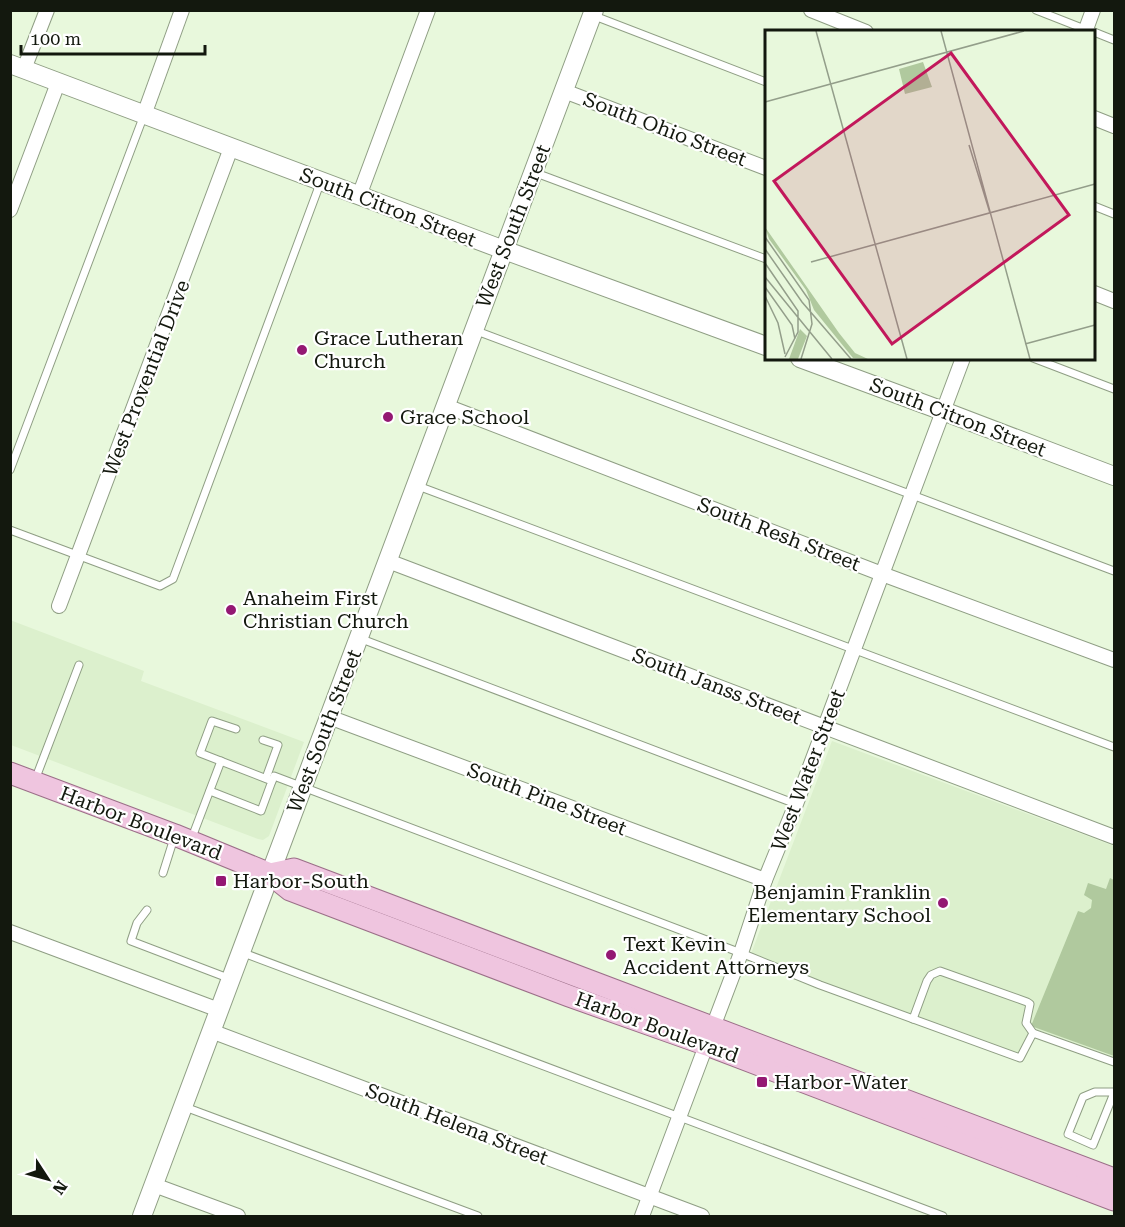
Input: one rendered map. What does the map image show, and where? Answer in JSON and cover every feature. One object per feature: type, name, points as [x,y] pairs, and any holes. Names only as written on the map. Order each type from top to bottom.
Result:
[{"type":"main road","name":"Harbor Boulevard","points":[[10,773],[183,838],[270,874],[290,890],[569,996],[710,1036],[1114,1179]]},
{"type":"main road","name":"Harbor Boulevard","points":[[710,1036],[1114,1200]]},
{"type":"street","points":[[17,67],[47,10]]},
{"type":"street","points":[[144,115],[182,10]]},
{"type":"street","points":[[359,195],[428,10]]},
{"type":"street","points":[[811,10],[861,30]]},
{"type":"street","points":[[1089,30],[1093,10]]},
{"type":"street","name":"West South Street","points":[[142,1216],[593,13]]},
{"type":"street","name":"South Citron Street","points":[[17,67],[765,346]]},
{"type":"street","points":[[10,210],[58,83]]},
{"type":"street","name":"South Ohio Street","points":[[564,91],[765,168]]},
{"type":"street","points":[[1095,118],[1114,126]]},
{"type":"street","name":"West Provential Drive","points":[[59,606],[231,148]]},
{"type":"street","points":[[1095,293],[1114,301]]},
{"type":"street","name":"South Citron Street","points":[[805,360],[1114,476]]},
{"type":"street","name":"West Water Street","points":[[642,1216],[741,953],[765,880],[796,804],[962,360]]},
{"type":"street","name":"South Resh Street","points":[[446,406],[882,574],[1114,660]]},
{"type":"street","name":"South Janss Street","points":[[388,561],[1114,837]]},
{"type":"street","name":"South Pine Street","points":[[329,717],[765,880]]},
{"type":"street","points":[[10,932],[219,1010]]},
{"type":"street","name":"South Helena Street","points":[[211,1031],[702,1216]]},
{"type":"street","points":[[154,1185],[238,1216]]},
{"type":"lane","points":[[1036,10],[1086,30]]},
{"type":"lane","points":[[593,13],[765,82]]},
{"type":"lane","points":[[1095,33],[1114,40]]},
{"type":"lane","points":[[10,470],[144,115]]},
{"type":"lane","points":[[533,172],[765,259]]},
{"type":"lane","points":[[10,530],[160,586],[173,579],[321,181]]},
{"type":"lane","points":[[1095,206],[1114,214]]},
{"type":"lane","points":[[474,330],[1114,571]]},
{"type":"lane","points":[[1038,360],[1114,389]]},
{"type":"lane","points":[[416,485],[1114,747]]},
{"type":"lane","points":[[359,638],[796,804]]},
{"type":"lane","points":[[34,782],[79,665]]},
{"type":"lane","points":[[236,729],[212,720],[200,753],[269,780]]},
{"type":"lane","points":[[210,791],[261,811],[278,745],[263,740]]},
{"type":"lane","points":[[163,873],[210,791],[221,761]]},
{"type":"lane","points":[[269,780],[274,776],[820,985],[1020,1058],[1033,1033]]},
{"type":"lane","points":[[147,910],[137,923],[132,941],[231,979]]},
{"type":"lane","points":[[241,952],[943,1216]]},
{"type":"lane","points":[[913,1019],[927,981],[931,975],[940,971],[1028,1002],[1030,1008],[1026,1023],[1033,1033],[1114,1062]]},
{"type":"lane","points":[[1095,1092],[1114,1092],[1094,1145],[1068,1134],[1083,1098],[1095,1092]]},
{"type":"lane","points":[[183,1106],[478,1216]]},
{"type":"shaded area","points":[[10,620],[144,671],[141,681],[304,742],[269,836],[263,840],[258,839],[11,745]]},
{"type":"shaded area","name":"Benjamin Franklin Elementary School","points":[[832,741],[1114,846],[1114,1059],[1030,1027],[1018,1060],[749,959]]},
{"type":"shaded area","points":[[1110,878],[1114,880],[1114,1056],[1031,1026],[1078,911],[1084,913],[1091,908],[1092,900],[1084,895],[1088,883],[1106,889]]},
{"type":"place","name":"Grace Lutheran Church","points":[[302,350]]},
{"type":"place","name":"Grace School","points":[[388,417]]},
{"type":"place","name":"Anaheim First Christian Church","points":[[231,610]]},
{"type":"place","name":"Harbor-South","points":[[221,881]]},
{"type":"place","name":"Benjamin Franklin Elementary School","points":[[943,903]]},
{"type":"place","name":"Text Kevin Accident Attorneys","points":[[611,955]]},
{"type":"place","name":"Harbor-Water","points":[[762,1082]]}]
